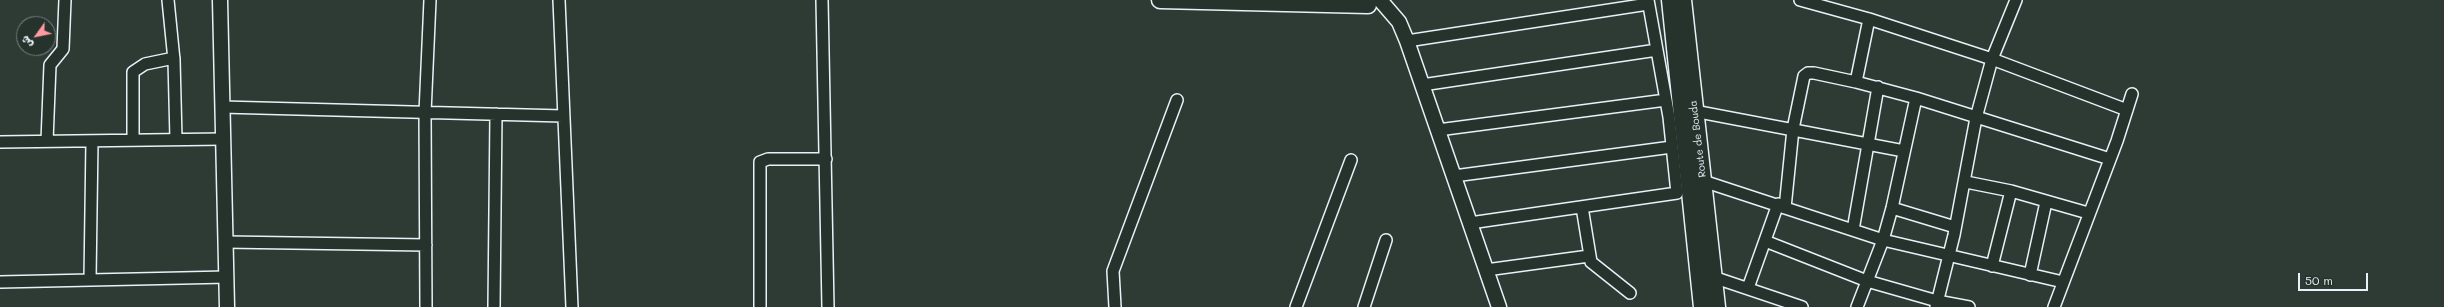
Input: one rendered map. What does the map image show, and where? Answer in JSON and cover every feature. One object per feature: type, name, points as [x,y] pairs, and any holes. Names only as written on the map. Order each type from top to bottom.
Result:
[{"type":"main road","points":[[1160,0],[1372,2]]},
{"type":"main road","name":"Route de Bouda","points":[[1670,0],[1706,275]]},
{"type":"main road","name":"Route de Bouda","points":[[1683,0],[1694,111],[1703,181],[1706,275]]},
{"type":"main road","points":[[1702,307],[1706,275]]},
{"type":"main road","points":[[1706,275],[1717,307]]},
{"type":"street","points":[[47,141],[50,65],[54,58],[61,54],[63,49],[65,0]]},
{"type":"street","points":[[168,0],[174,58],[176,139]]},
{"type":"street","points":[[220,0],[227,307]]},
{"type":"street","points":[[426,307],[425,113],[430,0]]},
{"type":"street","points":[[559,0],[572,307]]},
{"type":"street","points":[[822,0],[828,307]]},
{"type":"street","points":[[1800,0],[1869,19],[1992,60],[2127,110]]},
{"type":"street","points":[[1936,304],[1966,182],[1976,118],[1992,60],[2016,0]]},
{"type":"street","points":[[1372,2],[1399,22],[1407,40],[1499,307]]},
{"type":"street","points":[[1407,40],[1648,2],[1666,100],[1677,187],[1676,194],[1470,224]]},
{"type":"street","points":[[1856,82],[1869,19]]},
{"type":"street","points":[[1422,85],[1657,50]]},
{"type":"street","points":[[134,140],[133,72],[145,64],[174,58]]},
{"type":"street","points":[[1748,288],[1765,241],[1782,206],[1793,130],[1804,76],[1808,73],[1878,87],[2110,159]]},
{"type":"street","points":[[1853,230],[1878,87]]},
{"type":"street","points":[[2054,307],[2088,213],[2110,159],[2132,94]]},
{"type":"street","points":[[1857,307],[1883,240],[1892,208],[1916,98]]},
{"type":"street","points":[[1114,307],[1113,271],[1177,100]]},
{"type":"street","points":[[1438,130],[1666,100]]},
{"type":"street","points":[[222,107],[564,116]]},
{"type":"street","points":[[1694,111],[1904,151]]},
{"type":"street","points":[[494,307],[496,114]]},
{"type":"street","points":[[0,142],[223,139]]},
{"type":"street","points":[[90,278],[92,141]]},
{"type":"street","points":[[1454,176],[1672,147]]},
{"type":"street","points":[[760,307],[760,162],[768,159],[826,159]]},
{"type":"street","points":[[1296,307],[1351,160]]},
{"type":"street","points":[[1703,181],[1883,240],[2063,282]]},
{"type":"street","points":[[1966,182],[2011,191],[2088,213]]},
{"type":"street","points":[[1992,266],[2011,191]]},
{"type":"street","points":[[2030,275],[2046,202]]},
{"type":"street","points":[[1582,208],[1589,256],[1594,266],[1630,293]]},
{"type":"street","points":[[1892,208],[1955,227]]},
{"type":"street","points":[[1364,307],[1386,240]]},
{"type":"street","points":[[1765,241],[1867,281],[1936,304],[1968,307]]},
{"type":"street","points":[[226,242],[426,245]]},
{"type":"street","points":[[1486,270],[1589,256]]},
{"type":"street","points":[[1706,275],[1802,307]]},
{"type":"street","points":[[0,282],[90,278],[227,277]]}]
